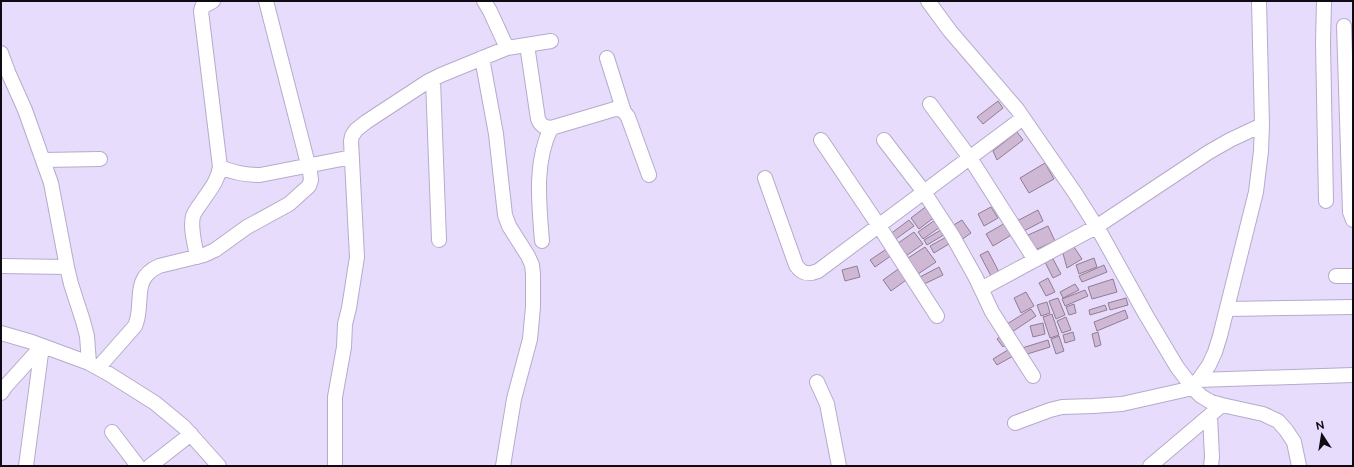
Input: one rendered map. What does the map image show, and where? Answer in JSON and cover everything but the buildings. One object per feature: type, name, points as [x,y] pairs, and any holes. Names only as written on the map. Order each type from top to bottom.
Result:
[{"type":"street","points":[[197,257],[192,225],[193,218],[195,212],[215,182],[220,167],[201,11],[202,7],[213,1]]},
{"type":"street","points":[[94,366],[135,326],[139,319],[140,292],[142,282],[147,273],[159,266],[204,255],[215,250],[247,227],[289,204],[309,186],[311,180],[309,166],[266,1]]},
{"type":"street","points":[[484,1],[507,48]]},
{"type":"street","points":[[928,1],[950,31],[1017,109],[1075,194],[1096,227],[1177,367],[1196,384],[1206,399],[1222,405],[1263,414],[1278,421],[1294,442],[1299,466]]},
{"type":"street","points":[[1196,384],[1209,365],[1215,352],[1256,192],[1261,151],[1262,125],[1259,1]]},
{"type":"street","points":[[1324,1],[1322,43],[1326,201]]},
{"type":"street","points":[[1344,26],[1347,159],[1350,212],[1353,220]]},
{"type":"street","points":[[335,466],[335,397],[344,347],[345,324],[357,257],[351,141],[352,136],[356,130],[366,122],[432,80],[507,48],[551,41]]},
{"type":"street","points":[[527,45],[538,119],[541,125],[552,128],[615,109],[621,109],[628,117],[649,174]]},
{"type":"street","points":[[482,58],[496,134],[505,215],[509,226],[528,256],[532,265],[533,274],[533,307],[530,339],[514,399],[503,466]]},
{"type":"street","points":[[607,58],[624,112]]},
{"type":"street","points":[[4,62],[25,110],[44,160],[55,200],[71,284],[83,321],[94,366]]},
{"type":"street","points":[[432,80],[439,240]]},
{"type":"street","points":[[930,104],[970,158],[1035,260]]},
{"type":"street","points":[[765,178],[796,265],[800,270],[811,274],[818,271],[1023,118]]},
{"type":"street","points":[[981,289],[1096,227],[1209,152],[1262,125]]},
{"type":"street","points":[[542,241],[539,199],[540,172],[546,138],[552,128]]},
{"type":"street","points":[[821,140],[937,316]]},
{"type":"street","points":[[884,140],[924,192],[952,235],[992,312],[1033,376]]},
{"type":"street","points":[[220,167],[233,173],[260,175],[352,157]]},
{"type":"street","points":[[44,160],[100,159]]},
{"type":"street","points":[[1,266],[67,267]]},
{"type":"street","points":[[1336,276],[1353,276]]},
{"type":"street","points":[[1227,310],[1353,307]]},
{"type":"street","points":[[1,333],[42,346],[94,366],[155,403],[184,427],[219,466]]},
{"type":"street","points":[[1,393],[42,346]]},
{"type":"street","points":[[26,466],[42,346]]},
{"type":"street","points":[[1015,423],[1062,407],[1122,404],[1196,384],[1353,375]]},
{"type":"street","points":[[817,382],[827,404],[839,466]]},
{"type":"street","points":[[1150,466],[1222,405]]},
{"type":"street","points":[[1210,416],[1211,466]]},
{"type":"street","points":[[112,432],[138,466]]},
{"type":"street","points":[[150,466],[191,434]]}]
